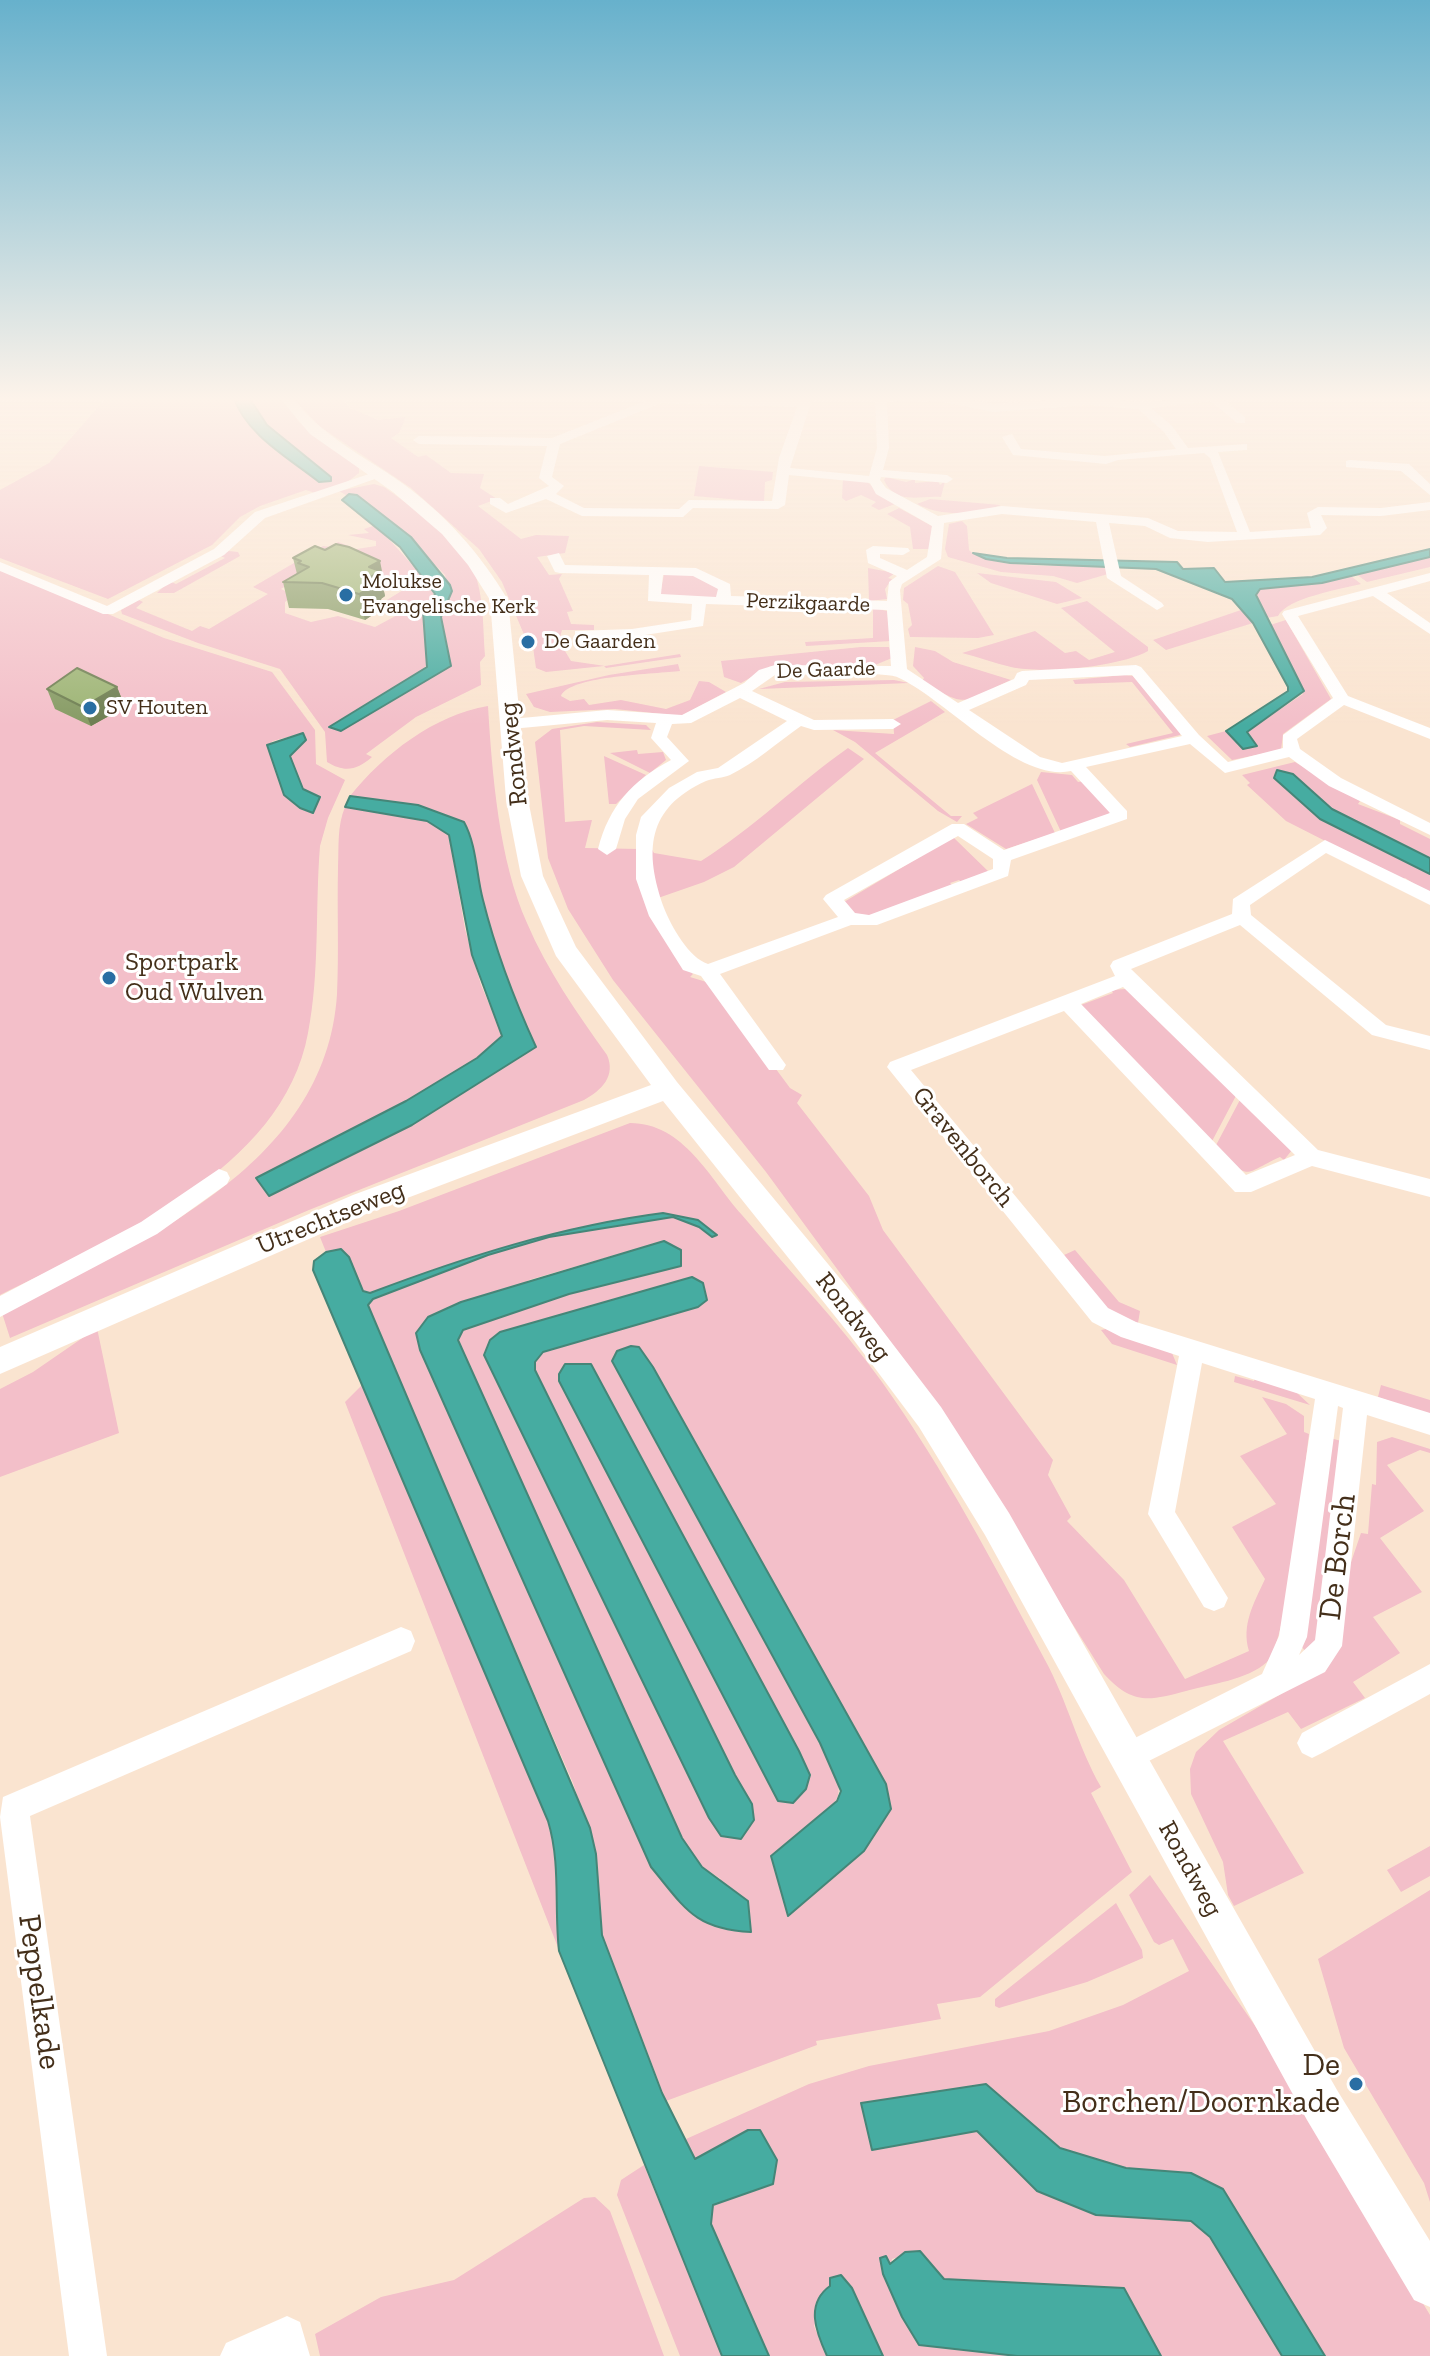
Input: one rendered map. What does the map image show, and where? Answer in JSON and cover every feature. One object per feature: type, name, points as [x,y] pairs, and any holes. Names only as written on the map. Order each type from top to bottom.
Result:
[{"type":"main road","name":"Rondweg","points":[[422,506],[470,550],[499,600],[517,799],[532,876],[565,950],[668,1089],[861,1326],[930,1417],[997,1524],[1322,2105],[1430,2284]]},
{"type":"main road","name":"Utrechtseweg","points":[[0,1361],[323,1219],[668,1089]]},
{"type":"street","points":[[0,566],[108,611],[219,552],[260,515],[287,506]]},
{"type":"street","points":[[570,506],[582,512],[683,513],[688,506]]},
{"type":"street","points":[[909,506],[936,520],[939,526],[934,559],[896,582],[893,590],[899,671],[1034,761],[1062,768],[1193,738]]},
{"type":"street","points":[[1234,506],[1245,537]]},
{"type":"street","points":[[936,520],[1002,510],[1148,522],[1175,535],[1245,537],[1320,530],[1314,513],[1318,511],[1381,512],[1430,506]]},
{"type":"street","points":[[1102,519],[1114,578],[1157,606]]},
{"type":"street","points":[[903,551],[873,550],[873,560],[907,575]]},
{"type":"street","name":"Perzikgaarde","points":[[554,556],[560,569],[696,572],[725,587],[723,600]]},
{"type":"street","points":[[657,570],[653,598],[662,599],[659,629]]},
{"type":"street","points":[[1430,577],[1289,614],[1342,699],[1369,707],[1430,734]]},
{"type":"street","points":[[1375,591],[1430,630]]},
{"type":"street","name":"Perzikgaarde","points":[[662,599],[894,606]]},
{"type":"street","points":[[580,634],[632,633],[698,623],[699,600]]},
{"type":"street","points":[[958,709],[1021,682],[1022,676],[1136,670],[1193,738],[1225,768],[1292,751]]},
{"type":"street","name":"De Gaarde","points":[[511,724],[607,715],[665,721],[696,717],[744,688],[766,680],[885,678],[899,671]]},
{"type":"street","points":[[744,688],[798,721],[814,725],[893,724]]},
{"type":"street","points":[[1342,699],[1289,738],[1292,751],[1335,782],[1430,830]]},
{"type":"street","points":[[607,849],[617,813],[636,790],[681,761],[659,738],[665,721]]},
{"type":"street","points":[[776,1065],[708,971],[690,965],[658,916],[645,879],[645,835],[650,817],[675,792],[703,776],[723,772],[798,721]]},
{"type":"street","points":[[1002,857],[1121,815],[1077,767]]},
{"type":"street","points":[[850,919],[832,899],[958,828],[1002,857]]},
{"type":"street","points":[[1430,899],[1325,845],[1240,903],[1242,917],[1379,1030],[1430,1043]]},
{"type":"street","points":[[708,971],[850,919],[870,921],[1002,872],[1002,857]]},
{"type":"street","points":[[1242,917],[1120,966],[1126,979],[1311,1157],[1430,1188]]},
{"type":"street","name":"Gravenborch","points":[[1126,979],[897,1067],[1100,1315],[1129,1330],[1430,1424]]},
{"type":"street","points":[[1066,1001],[1243,1186],[1311,1157]]},
{"type":"street","points":[[0,1307],[149,1228],[219,1178]]},
{"type":"street","points":[[1193,1348],[1161,1514],[1214,1598]]},
{"type":"street","name":"De Borch","points":[[1272,1683],[1293,1637],[1328,1392]]},
{"type":"street","name":"De Borch","points":[[1127,1757],[1315,1662],[1328,1646],[1356,1400]]},
{"type":"street","name":"Peppelkade","points":[[88,2356],[14,1808],[401,1641]]},
{"type":"street","points":[[1312,1743],[1430,1678]]},
{"type":"street","points":[[239,2356],[287,2335],[291,2356]]},
{"type":"shaded area","points":[[0,506],[260,506],[240,517],[212,545],[108,599],[0,558]]},
{"type":"shaded area","points":[[365,506],[410,506],[451,540],[471,567],[481,599],[485,656],[480,662],[481,685],[416,717],[366,754],[372,757],[356,767],[345,769],[327,762],[325,732],[280,669],[198,643],[122,614],[121,610],[139,600],[143,602],[136,608],[192,631],[200,626],[209,629],[268,594],[253,587],[323,546],[332,547],[338,542],[349,546],[281,589],[294,595],[285,602],[285,613],[311,622],[338,616],[375,627],[401,613],[382,603],[408,587],[338,560],[357,549],[376,546],[376,541],[348,535],[369,533],[364,529],[376,525],[435,590],[423,617],[428,663],[422,671],[334,723],[341,731],[451,666],[441,617],[450,595],[445,575],[394,523]]},
{"type":"shaded area","points":[[431,506],[478,506],[521,539],[536,535],[569,536],[565,553],[537,557],[549,575],[562,574],[559,579],[573,611],[567,612],[571,624],[594,625],[594,630],[562,630],[559,641],[571,661],[605,666],[680,654],[681,657],[606,668],[546,672],[536,668],[532,640],[525,637],[502,582],[479,549]]},
{"type":"shaded area","points":[[922,506],[998,506],[959,513]]},
{"type":"shaded area","points":[[899,508],[932,526],[929,549],[913,549],[910,527],[887,514]]},
{"type":"shaded area","points":[[962,521],[967,526],[969,550],[979,557],[1013,564],[1106,565],[1108,574],[1077,583],[1053,576],[1001,572],[948,557],[945,549],[949,524]]},
{"type":"shaded area","points":[[238,552],[240,556],[174,593],[157,593],[169,581],[176,584],[225,558],[219,555]]},
{"type":"shaded area","points":[[1430,557],[1430,567],[1367,582],[1356,574]]},
{"type":"shaded area","points":[[938,566],[955,572],[994,635],[978,638],[910,637],[908,629],[912,625],[908,604],[903,600],[904,588]]},
{"type":"shaded area","name":"Sportpark Oud Wulven","points":[[0,568],[164,638],[272,672],[315,730],[316,764],[345,780],[328,818],[320,846],[316,963],[308,1033],[292,1082],[265,1124],[229,1162],[186,1195],[140,1224],[0,1295]],"holes":[[[303,733],[303,743],[290,756],[303,789],[320,797],[312,812],[284,795],[267,746],[273,741]]]},
{"type":"shaded area","points":[[868,568],[895,573],[888,578],[892,579],[885,589],[887,599],[869,601]]},
{"type":"shaded area","points":[[977,573],[1056,582],[1082,598],[1057,604],[991,583]]},
{"type":"shaded area","points":[[664,574],[696,575],[721,590],[716,598],[660,595]]},
{"type":"shaded area","points":[[1351,576],[1361,584],[1303,599],[1278,616],[1266,618],[1256,594],[1260,589],[1322,583]]},
{"type":"shaded area","points":[[1087,601],[1148,647],[1148,651],[1101,665],[1042,670],[1011,667],[962,653],[1035,631],[1065,653],[1076,651],[1089,660],[1115,652],[1061,608]]},
{"type":"shaded area","points":[[873,608],[887,611],[891,641],[806,646],[805,642],[873,638]]},
{"type":"shaded area","points":[[1241,610],[1253,623],[1166,650],[1153,640]]},
{"type":"shaded area","points":[[1286,620],[1331,699],[1283,734],[1281,750],[1232,760],[1207,736],[1226,731],[1243,748],[1256,745],[1246,732],[1303,694],[1270,625]]},
{"type":"shaded area","points":[[889,647],[892,658],[875,665],[771,666],[741,683],[724,677],[721,661]]},
{"type":"shaded area","points":[[915,647],[935,651],[953,662],[1011,680],[974,698],[966,700],[949,696],[922,681],[924,678],[913,666]]},
{"type":"shaded area","points":[[678,664],[680,671],[597,680],[568,689],[561,696],[570,701],[584,699],[589,705],[621,700],[666,709],[690,700],[699,681],[709,682],[726,692],[681,716],[615,709],[550,712],[534,707],[526,694],[609,675]]},
{"type":"shaded area","points":[[1133,676],[1182,732],[1180,735],[1130,747],[1126,744],[1173,733],[1132,682],[1075,684],[1073,680]]},
{"type":"shaded area","points":[[894,680],[909,683],[759,689],[785,682]]},
{"type":"shaded area","points":[[931,701],[945,712],[875,753],[951,816],[962,816],[957,822],[938,811],[855,742],[833,730],[894,734],[893,720]]},
{"type":"shaded area","points":[[488,706],[498,816],[517,899],[553,974],[607,1055],[610,1069],[606,1082],[584,1100],[309,1210],[10,1338],[2,1313],[109,1259],[164,1228],[215,1193],[261,1154],[299,1108],[325,1055],[337,994],[339,844],[345,807],[427,821],[449,835],[465,929],[481,985],[503,1036],[477,1058],[406,1101],[257,1177],[269,1196],[412,1125],[536,1047],[505,977],[482,898],[469,832],[388,802],[350,796],[394,751],[430,727]]},
{"type":"shaded area","points":[[597,722],[646,725],[651,730],[584,726],[560,730],[565,822],[592,820],[585,848],[640,849],[688,970],[693,974],[690,977],[713,984],[790,1088],[802,1095],[797,1103],[869,1196],[883,1230],[1053,1460],[1048,1475],[1071,1517],[1067,1521],[1124,1580],[1185,1679],[1249,1651],[1248,1623],[1265,1579],[1232,1527],[1276,1504],[1240,1456],[1287,1434],[1262,1397],[1286,1404],[1304,1416],[1304,1432],[1309,1434],[1288,1592],[1275,1648],[1267,1662],[1259,1668],[1228,1681],[1151,1698],[1133,1696],[1104,1674],[920,1382],[766,1172],[613,980],[568,909],[548,858],[535,742],[552,729]]},
{"type":"shaded area","points":[[848,748],[864,759],[734,867],[704,882],[658,898],[652,875],[651,848],[654,853],[701,861]]},
{"type":"shaded area","points":[[637,750],[638,754],[663,752],[666,760],[650,773],[610,753]]},
{"type":"shaded area","points":[[604,756],[646,775],[616,804],[609,804]]},
{"type":"shaded area","points":[[1295,762],[1360,801],[1358,804],[1400,820],[1400,824],[1430,839],[1430,858],[1332,809],[1281,771],[1274,778],[1320,819],[1430,874],[1430,894],[1405,878],[1402,880],[1286,821],[1247,785],[1250,783],[1242,775]]},
{"type":"shaded area","points":[[1041,772],[1072,775],[1078,782],[1084,781],[1110,812],[1106,817],[1062,834],[1037,780]]},
{"type":"shaded area","points":[[1032,784],[1055,833],[1006,849],[966,824],[978,818],[973,813]]},
{"type":"shaded area","points":[[953,837],[990,873],[962,883],[959,880],[950,883],[953,886],[868,916],[855,915],[844,902]]},
{"type":"shaded area","points":[[1126,989],[1238,1092],[1210,1145],[1081,1005],[1113,993],[1111,990]]},
{"type":"shaded area","points":[[1242,1096],[1292,1150],[1284,1160],[1280,1157],[1247,1172],[1235,1167],[1214,1149]]},
{"type":"shaded area","points":[[630,1123],[649,1125],[681,1143],[849,1339],[927,1449],[1053,1675],[1101,1787],[1091,1793],[1132,1872],[980,1997],[937,2004],[941,2019],[816,2041],[817,2045],[666,2101],[602,1935],[596,1854],[573,1783],[341,1249],[326,1252],[320,1237],[399,1211]],"holes":[[[664,1241],[681,1266],[568,1294],[463,1330],[458,1340],[682,1838],[702,1867],[721,1879],[651,1867],[420,1350],[529,1280]],[[692,1277],[703,1283],[668,1316],[543,1352],[535,1362],[535,1371],[735,1775],[752,1803],[721,1836],[709,1818],[484,1355],[500,1332]],[[639,1347],[886,1784],[816,1820],[838,1794],[835,1772],[612,1362],[614,1355]],[[559,1374],[635,1448],[799,1751],[810,1775],[777,1800],[559,1381]]]},
{"type":"shaded area","points":[[1075,1250],[1119,1302],[1140,1311],[1138,1323],[1108,1311],[1064,1255]]},
{"type":"shaded area","points":[[97,1328],[119,1433],[0,1477],[0,1389],[33,1372]]},
{"type":"shaded area","points":[[1106,1329],[1172,1353],[1177,1365],[1112,1344],[1101,1330]]},
{"type":"shaded area","points":[[1235,1376],[1254,1381],[1255,1378],[1296,1392],[1310,1405],[1234,1382]]},
{"type":"shaded area","points":[[362,1385],[548,1821],[556,1869],[559,1950],[345,1402]]},
{"type":"shaded area","points":[[1381,1385],[1430,1400],[1430,1415],[1378,1397]]},
{"type":"shaded area","points":[[1392,1437],[1430,1449],[1430,1453],[1420,1450],[1387,1465],[1424,1511],[1380,1538],[1422,1592],[1373,1617],[1400,1653],[1353,1682],[1365,1698],[1301,1729],[1288,1712],[1223,1741],[1304,1873],[1234,1906],[1228,1895],[1223,1862],[1191,1794],[1190,1769],[1196,1752],[1219,1730],[1312,1676],[1361,1533],[1368,1534],[1372,1484],[1376,1485],[1377,1442]]},
{"type":"shaded area","points":[[1330,1438],[1345,1442],[1316,1640],[1305,1651],[1302,1647]]},
{"type":"shaded area","points":[[1430,1846],[1430,1876],[1401,1892],[1387,1870]]},
{"type":"shaded area","points":[[1150,1875],[1258,2030],[1430,2315],[1430,2356],[1325,2356],[1222,2189],[1191,2173],[1126,2168],[1060,2148],[986,2084],[978,2131],[1037,2191],[1096,2215],[1191,2220],[1210,2237],[1282,2356],[1161,2356],[1124,2288],[944,2279],[920,2251],[892,2259],[891,2264],[880,2258],[919,2345],[1017,2356],[883,2356],[852,2288],[830,2286],[814,2326],[827,2356],[769,2356],[711,2224],[713,2205],[748,2130],[695,2159],[686,2139],[809,2084],[869,2066],[1049,2031],[1123,2005],[1189,1971],[1173,1939],[1159,1945],[1154,1942],[1129,1895]]},
{"type":"shaded area","points":[[1430,1890],[1430,2202],[1424,2183],[1344,2048],[1318,1959]]},
{"type":"shaded area","points":[[1116,1903],[1142,1950],[1143,1958],[1087,1982],[999,2008],[995,2006],[995,1999]]},
{"type":"shaded area","points":[[644,2165],[722,2356],[680,2356],[617,2195],[621,2180]]},
{"type":"shaded area","points":[[595,2197],[610,2211],[664,2356],[320,2356],[315,2334],[381,2297],[454,2280],[584,2198]]},
{"type":"water","points":[[349,506],[371,506],[411,537],[450,585],[452,591],[441,617],[451,666],[341,731],[329,727],[427,667],[423,612],[435,594],[400,547]]},
{"type":"water","points":[[1430,549],[1430,557],[1322,583],[1260,589],[1256,595],[1304,691],[1247,732],[1257,746],[1243,749],[1226,731],[1288,691],[1288,687],[1253,623],[1232,599],[1156,569],[1010,563],[986,559],[973,553],[1007,558],[1177,562],[1183,569],[1214,568],[1225,582],[1312,577]]},
{"type":"water","points":[[303,733],[306,740],[290,756],[303,789],[320,797],[313,813],[300,808],[284,795],[267,745]]},
{"type":"water","points":[[1277,770],[1293,774],[1332,809],[1430,858],[1430,874],[1320,819],[1274,778]]},
{"type":"water","points":[[350,796],[418,805],[464,822],[494,938],[536,1047],[412,1125],[269,1196],[256,1178],[406,1101],[477,1058],[502,1036],[472,955],[449,835],[427,821],[345,807]]},
{"type":"water","points":[[663,1213],[698,1220],[717,1235],[712,1237],[699,1227],[673,1217],[549,1237],[488,1255],[373,1299],[368,1305],[590,1828],[596,1854],[602,1935],[662,2093],[695,2159],[748,2130],[760,2130],[777,2160],[773,2184],[713,2205],[711,2224],[769,2356],[722,2356],[559,1951],[556,1869],[548,1821],[313,1270],[314,1261],[326,1252],[341,1249],[349,1257],[363,1291],[370,1293],[514,1244],[588,1226]]},
{"type":"water","points":[[664,1241],[681,1250],[681,1266],[569,1294],[463,1330],[458,1340],[682,1838],[702,1867],[748,1901],[751,1932],[716,1926],[692,1914],[651,1867],[420,1350],[416,1333],[428,1317],[461,1302]]},
{"type":"water","points":[[692,1277],[703,1283],[707,1300],[698,1307],[543,1352],[535,1362],[535,1370],[752,1804],[754,1820],[741,1839],[721,1836],[709,1818],[484,1355],[490,1340],[500,1332]]},
{"type":"water","points":[[631,1346],[639,1347],[653,1367],[886,1784],[891,1809],[864,1851],[788,1916],[771,1856],[837,1801],[841,1791],[820,1743],[612,1361],[617,1351]]},
{"type":"water","points":[[565,1364],[591,1364],[799,1751],[810,1775],[806,1789],[793,1803],[778,1801],[559,1381]]},
{"type":"water","points":[[986,2084],[1060,2148],[1126,2168],[1191,2173],[1223,2189],[1325,2356],[1282,2356],[1210,2237],[1191,2221],[1096,2215],[1037,2191],[977,2131],[872,2150],[861,2103]]},
{"type":"water","points":[[920,2251],[944,2279],[1124,2288],[1161,2356],[1017,2356],[919,2345],[902,2317],[883,2274],[880,2258],[886,2256],[890,2264],[905,2252]]},
{"type":"water","points":[[841,2275],[852,2288],[883,2356],[827,2356],[819,2337],[815,2310],[822,2293],[830,2286],[830,2278]]},
{"type":"building","points":[[336,544],[380,561],[369,567],[380,571],[367,579],[378,583],[359,594],[322,583],[283,582],[309,567],[293,558],[315,546],[325,550]]},
{"type":"building","points":[[77,668],[117,687],[83,707],[47,689]]},
{"type":"place","name":"Molukse Evangelische Kerk","points":[[346,595]]},
{"type":"place","name":"De Gaarden","points":[[528,642]]},
{"type":"place","name":"SV Houten","points":[[90,708]]},
{"type":"place","name":"Sportpark Oud Wulven","points":[[109,978]]},
{"type":"place","name":"De Borchen/Doornkade","points":[[1356,2084]]}]
